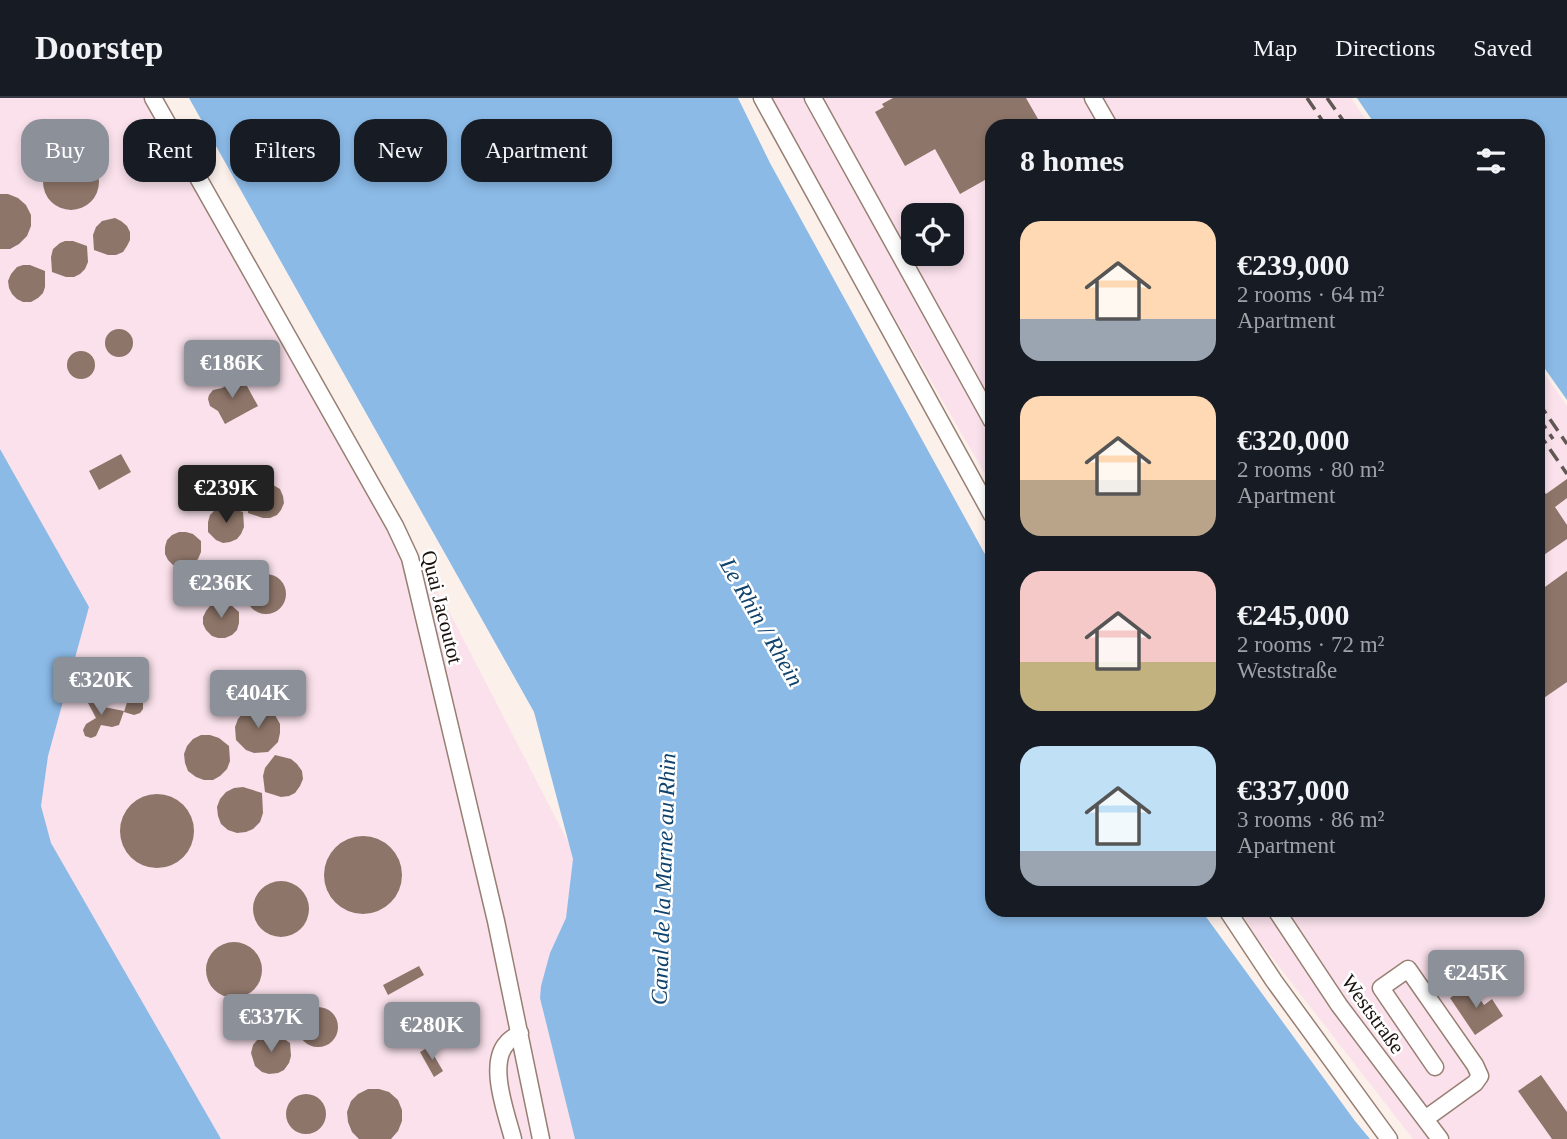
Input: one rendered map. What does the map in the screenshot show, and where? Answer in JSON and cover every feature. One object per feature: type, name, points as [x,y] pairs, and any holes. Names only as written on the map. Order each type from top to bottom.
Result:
[{"type":"street","name":"Quai Jacoutot","points":[[153,98],[396,526],[410,558],[496,921],[541,1139]]},
{"type":"street","points":[[762,98],[985,502]]},
{"type":"street","points":[[1093,98],[1105,119]]},
{"type":"street","points":[[821,102],[985,408]]},
{"type":"street","points":[[1232,917],[1389,1139]]},
{"type":"street","name":"Weststraße","points":[[1281,917],[1339,1005],[1440,1139]]},
{"type":"street","points":[[1425,1119],[1475,1083],[1480,1076],[1408,969],[1381,988],[1435,1067]]},
{"type":"street","points":[[513,1139],[500,1091],[498,1061],[505,1044],[520,1033]]},
{"type":"shaded area","points":[[0,98],[157,98],[169,119],[123,119],[123,182],[204,182],[453,619],[568,842],[736,1139],[0,1139]]},
{"type":"shaded area","points":[[767,98],[1351,98],[1365,119],[985,119],[985,474]]},
{"type":"shaded area","points":[[1545,375],[1567,406],[1567,1139],[1413,1139],[1256,937],[1244,917],[1545,917]]},
{"type":"water","points":[[189,98],[738,98],[770,163],[985,554],[985,917],[1206,917],[1370,1139],[575,1139],[540,998],[550,953],[566,918],[573,859],[534,712],[236,182],[340,182],[340,119],[230,119],[230,171],[216,146],[216,119],[201,119]]},
{"type":"water","points":[[1357,98],[1567,98],[1567,400],[1545,369],[1545,119],[1371,119]]},
{"type":"water","points":[[0,449],[89,607],[48,756],[41,806],[51,843],[221,1139],[0,1139]]},
{"type":"building","points":[[893,98],[1026,98],[1038,119],[985,119],[985,180],[960,194],[935,149],[905,166],[875,112],[884,107],[882,104]]},
{"type":"building","points":[[43,182],[99,182],[97,193],[91,202],[82,208],[71,210],[60,208],[51,202]]},
{"type":"building","points":[[0,194],[18,198],[26,205],[31,215],[27,236],[10,249],[0,249]]},
{"type":"building","points":[[115,218],[127,226],[130,232],[127,246],[123,252],[116,255],[94,250],[93,235],[96,227],[102,221]]},
{"type":"building","points":[[65,241],[87,246],[88,262],[85,269],[74,277],[52,272],[53,249]]},
{"type":"building","points":[[23,265],[45,271],[43,293],[31,302],[17,299],[9,288],[11,274]]},
{"type":"building","points":[[119,329],[129,333],[133,343],[129,353],[119,357],[109,353],[105,343],[109,333]]},
{"type":"building","points":[[81,351],[91,355],[95,365],[91,375],[81,379],[71,375],[67,365],[71,355]]},
{"type":"building","points":[[242,377],[258,406],[225,424],[218,411],[210,406],[209,395],[213,390]]},
{"type":"building","points":[[121,454],[131,472],[99,490],[89,471]]},
{"type":"building","points":[[1567,479],[1567,498],[1555,507],[1567,525],[1567,539],[1545,554],[1545,493]]},
{"type":"building","points":[[268,482],[280,489],[284,503],[281,510],[270,518],[248,513],[250,491],[255,486]]},
{"type":"building","points":[[222,507],[243,512],[244,527],[237,539],[223,543],[208,532],[210,515]]},
{"type":"building","points":[[179,532],[193,534],[201,541],[198,559],[194,564],[180,568],[173,565],[165,554],[167,540]]},
{"type":"building","points":[[1567,571],[1567,682],[1545,697],[1545,587]]},
{"type":"building","points":[[266,574],[280,580],[286,594],[280,608],[266,614],[252,608],[246,594],[252,580]]},
{"type":"building","points":[[217,602],[231,605],[239,612],[237,630],[225,638],[212,636],[203,624],[206,611]]},
{"type":"building","points":[[93,696],[102,698],[104,707],[124,711],[119,725],[101,725],[96,736],[91,738],[85,736],[83,730],[86,724],[96,718],[88,703]]},
{"type":"building","points":[[135,696],[142,699],[143,709],[134,715],[124,712],[128,699]]},
{"type":"building","points":[[260,707],[275,715],[280,724],[280,733],[278,742],[268,752],[254,753],[246,750],[236,740],[235,727],[244,712]]},
{"type":"building","points":[[201,735],[219,738],[229,746],[230,761],[227,769],[213,780],[196,777],[188,771],[185,763],[187,746]]},
{"type":"building","points":[[275,755],[291,759],[302,771],[300,786],[289,796],[281,797],[265,792],[265,768]]},
{"type":"building","points":[[243,787],[262,793],[263,813],[260,822],[253,829],[237,833],[221,824],[217,807],[226,792]]},
{"type":"building","points":[[150,794],[164,794],[178,800],[188,810],[194,831],[188,852],[178,862],[164,868],[150,868],[136,862],[126,852],[120,838],[120,824],[126,810],[136,800]]},
{"type":"building","points":[[363,836],[378,839],[391,847],[399,860],[402,875],[399,890],[391,903],[378,911],[363,914],[348,911],[335,903],[327,890],[324,875],[327,860],[335,847],[348,839]]},
{"type":"building","points":[[281,881],[292,883],[301,889],[307,898],[307,920],[301,929],[292,935],[281,937],[270,935],[261,929],[255,920],[253,909],[255,898],[261,889],[270,883]]},
{"type":"building","points":[[234,942],[245,944],[254,950],[260,959],[260,981],[254,990],[245,996],[234,998],[223,996],[214,990],[208,981],[206,970],[208,959],[214,950],[223,944]]},
{"type":"building","points":[[419,966],[424,975],[388,995],[383,985]]},
{"type":"building","points":[[1470,984],[1484,1005],[1492,999],[1503,1016],[1475,1035],[1450,998]]},
{"type":"building","points":[[318,1007],[332,1013],[338,1027],[332,1041],[318,1047],[304,1041],[298,1027],[304,1013]]},
{"type":"building","points":[[272,1034],[290,1043],[291,1056],[284,1070],[269,1074],[255,1066],[251,1053],[258,1039]]},
{"type":"building","points":[[429,1047],[443,1071],[434,1077],[420,1052]]},
{"type":"building","points":[[1541,1075],[1567,1112],[1567,1139],[1552,1139],[1518,1091]]},
{"type":"building","points":[[368,1089],[389,1092],[398,1100],[402,1121],[391,1139],[359,1139],[352,1132],[347,1112],[351,1101]]},
{"type":"building","points":[[306,1094],[320,1100],[326,1114],[320,1128],[306,1134],[292,1128],[286,1114],[292,1100]]},
{"type":"railway","points":[[1307,98],[1321,119]]},
{"type":"railway","points":[[1327,98],[1342,119]]},
{"type":"railway","points":[[1545,412],[1567,444]]},
{"type":"railway","points":[[1545,427],[1553,439]]},
{"type":"railway","points":[[1545,442],[1567,474]]},
{"type":"water label","name":"Le Rhin / Rhein","points":[[762,622]]},
{"type":"water label","name":"Canal de la Marne au Rhin","points":[[663,879]]}]
